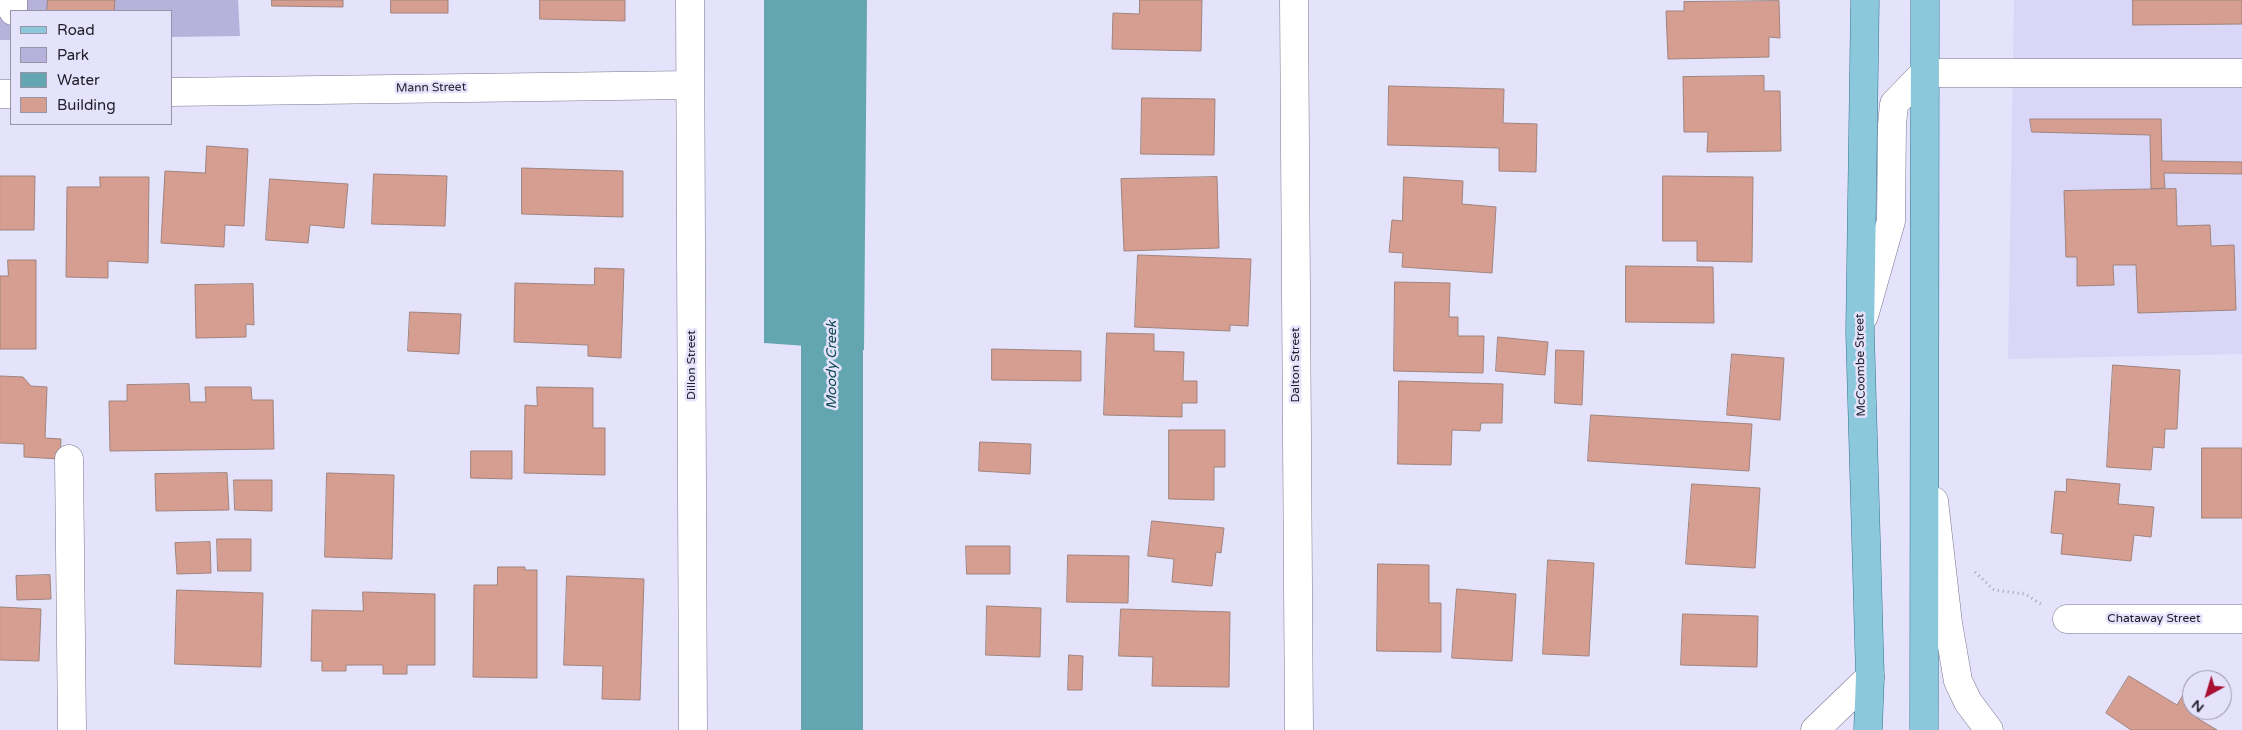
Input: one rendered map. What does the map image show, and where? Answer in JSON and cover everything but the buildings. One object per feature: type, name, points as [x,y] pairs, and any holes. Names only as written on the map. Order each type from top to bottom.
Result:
[{"type":"main road","name":"McCoombe Street","points":[[1866,0],[1860,332],[1870,677],[1868,730]]},
{"type":"main road","points":[[1924,730],[1925,0]]},
{"type":"street","name":"Dillon Street","points":[[690,0],[693,730]]},
{"type":"street","name":"Dalton Street","points":[[1294,0],[1299,730]]},
{"type":"street","points":[[1860,332],[1891,221],[1894,104],[1924,73],[2242,73]]},
{"type":"street","name":"Mann Street","points":[[172,92],[690,85]]},
{"type":"street","points":[[1923,395],[1953,660],[1958,680],[1968,702],[1989,730]]},
{"type":"street","points":[[69,459],[72,730]]},
{"type":"street","name":"Chataway Street","points":[[2066,620],[2242,619]]},
{"type":"street","points":[[1815,730],[1870,677]]},
{"type":"path","points":[[1973,570],[1994,590],[2025,594],[2066,620]]},
{"type":"shaded area","points":[[2014,0],[2242,0],[2242,354],[2008,359]]},
{"type":"green space","points":[[0,0],[238,0],[240,36],[172,37],[172,10],[10,10],[10,40],[0,40]]},
{"type":"water","points":[[764,0],[867,0],[864,350],[764,343]]},
{"type":"waterway","name":"Moody Creek","points":[[832,260],[832,730]]}]
